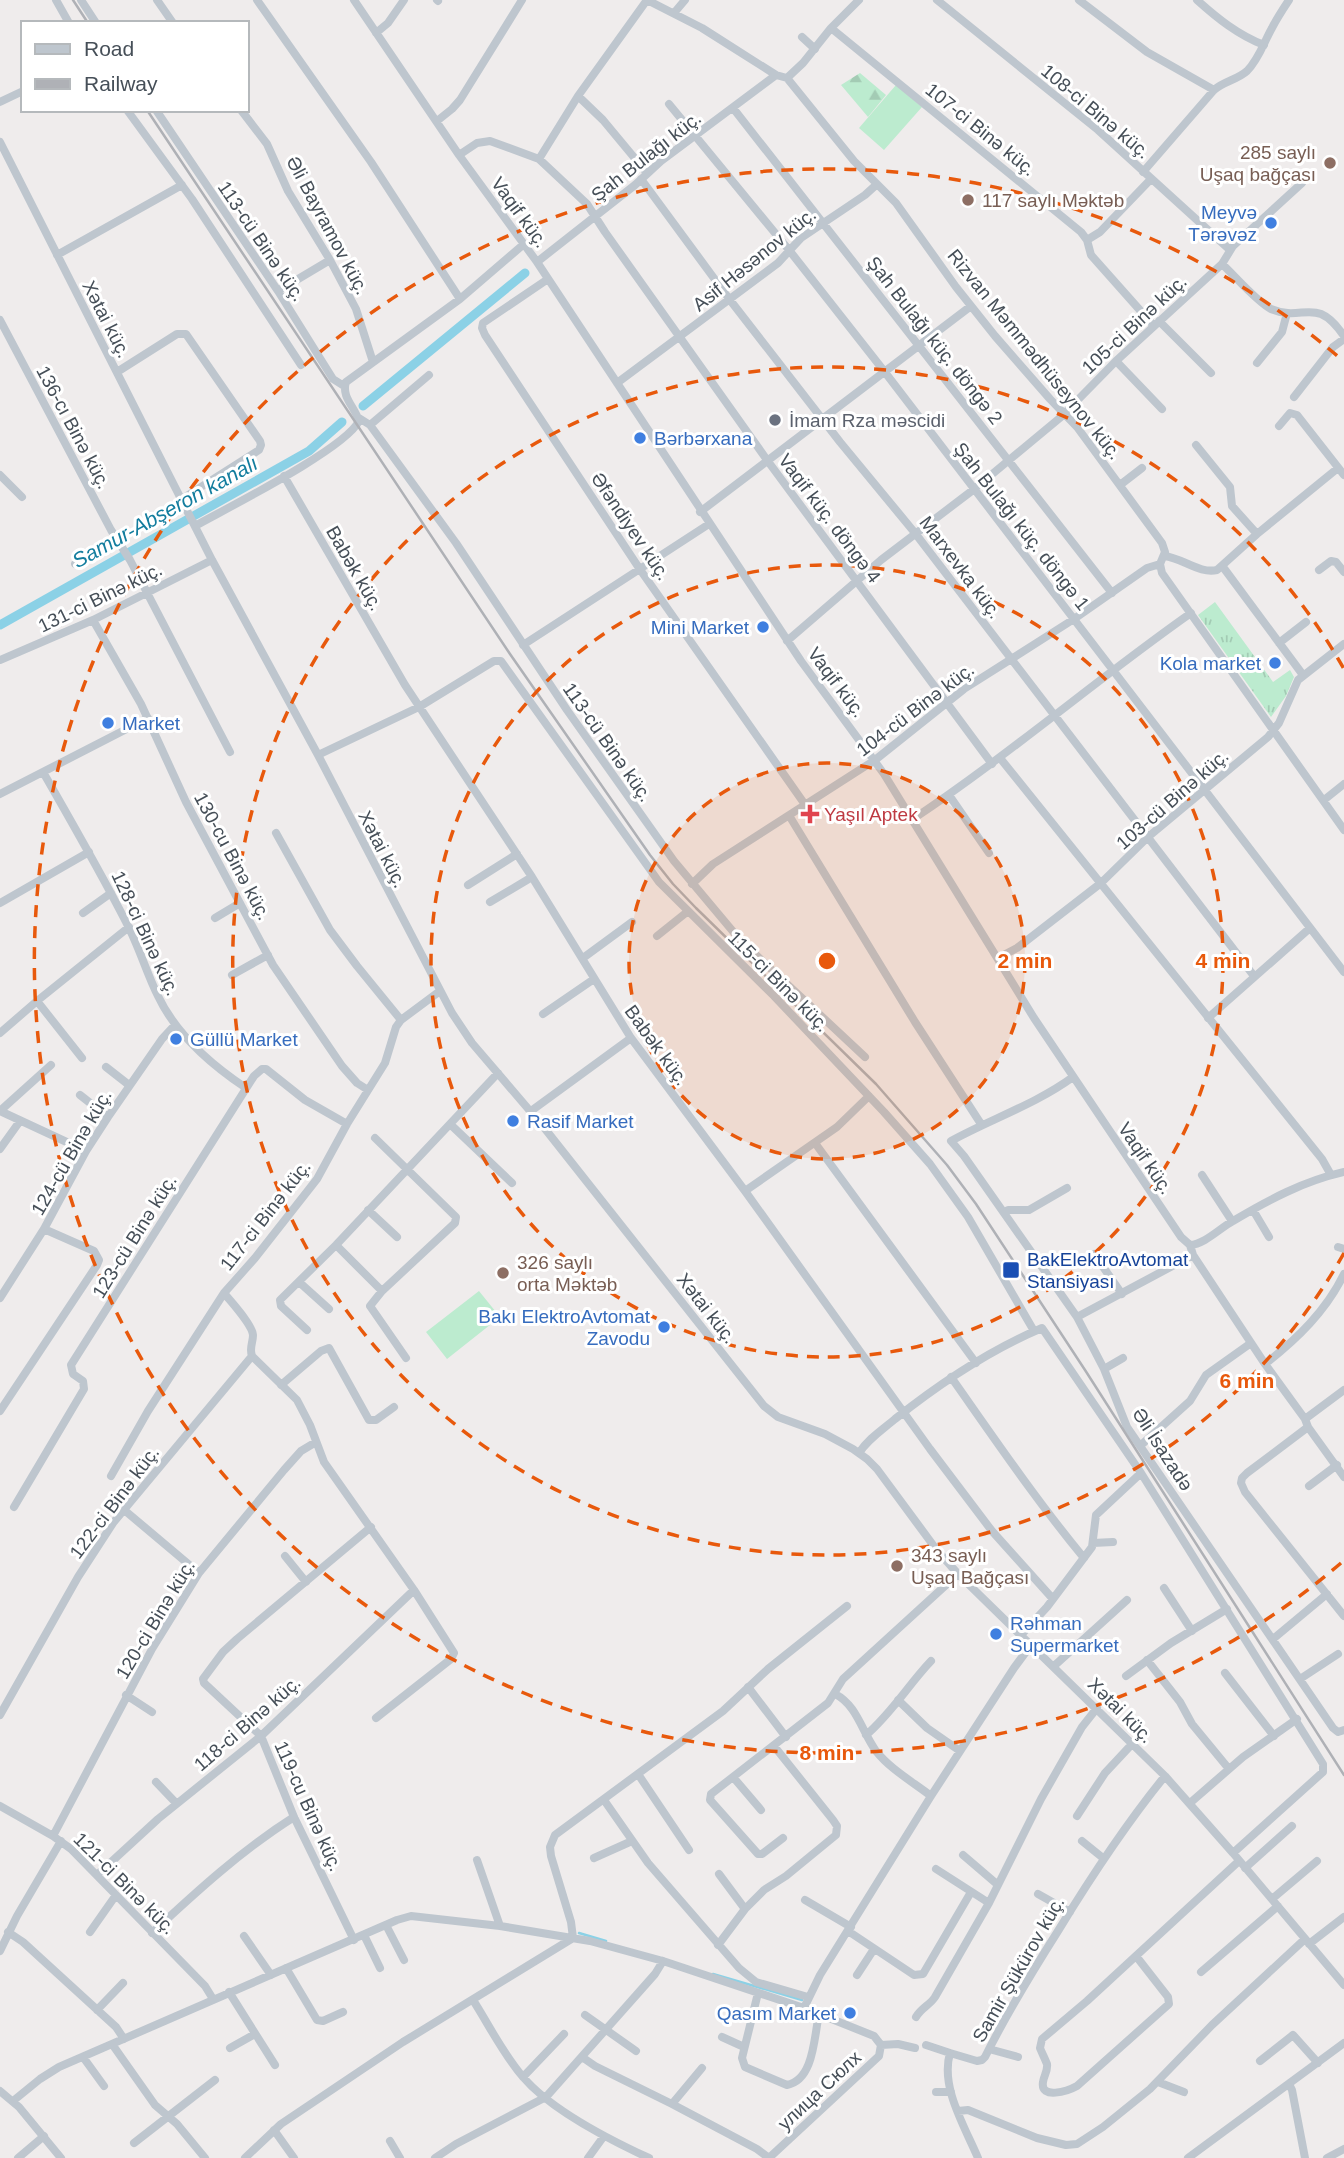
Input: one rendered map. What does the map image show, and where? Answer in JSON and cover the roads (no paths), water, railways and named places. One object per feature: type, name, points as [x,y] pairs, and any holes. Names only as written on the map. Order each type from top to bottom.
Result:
[{"type":"street","points":[[56,0],[68,21]]},
{"type":"street","points":[[81,0],[95,21]]},
{"type":"street","points":[[157,0],[172,21]]},
{"type":"street","points":[[257,0],[371,162],[460,299]]},
{"type":"street","name":"Vaqif küç.","points":[[354,0],[459,155],[537,262],[787,641],[875,760],[1034,1018],[1181,1237],[1190,1245]]},
{"type":"street","points":[[376,33],[388,23],[404,0]]},
{"type":"street","points":[[437,121],[460,100],[522,0]]},
{"type":"street","points":[[459,155],[477,143],[490,141],[539,159],[578,96],[647,0],[702,28],[776,75],[787,78],[859,0]]},
{"type":"street","points":[[674,13],[685,0]]},
{"type":"street","name":"108-ci Binə küç.","points":[[937,0],[1098,130],[1230,250]]},
{"type":"street","points":[[1079,0],[1147,52],[1214,90]]},
{"type":"street","points":[[1197,0],[1227,25],[1264,45]]},
{"type":"street","points":[[1087,240],[1100,232],[1214,90],[1247,71],[1289,0]]},
{"type":"street","name":"107-ci Binə küç.","points":[[831,28],[1081,232],[1087,240],[1091,255],[1156,323],[1211,373]]},
{"type":"street","points":[[802,37],[815,48]]},
{"type":"street","name":"Şah Bulağı küç.","points":[[537,262],[776,75]]},
{"type":"street","name":"Rizvan Məmmədhüseynov küç.","points":[[787,78],[854,161],[910,221],[971,306],[1077,427],[1120,485],[1164,547],[1162,573],[1344,830]]},
{"type":"street","points":[[0,102],[21,92]]},
{"type":"street","name":"Marxevka küç.","points":[[578,96],[603,120],[730,300],[915,533],[1254,976]]},
{"type":"street","name":"Şah Bulağı küç. döngə 1","points":[[669,104],[789,250],[884,372],[1344,972]]},
{"type":"street","name":"Şah Bulağı küç. döngə 2","points":[[733,108],[1112,593]]},
{"type":"street","points":[[128,112],[182,185],[301,366]]},
{"type":"street","name":"113-cü Binə küç.","points":[[157,112],[278,291],[333,379],[344,386],[345,395],[359,418],[370,425],[422,494],[648,827],[741,941],[865,1057]]},
{"type":"street","name":"Əli Bayramov küç.","points":[[243,112],[267,144],[288,191],[330,260],[361,319],[373,362]]},
{"type":"street","name":"Xətai küç.","points":[[0,142],[212,560],[461,1027],[531,1111],[764,1406],[778,1417],[816,1430],[859,1453],[873,1464],[936,1549],[958,1574],[1165,1776],[1344,1985]]},
{"type":"street","name":"Vaqif küç. döngə 4","points":[[539,159],[587,204],[767,460],[992,764]]},
{"type":"street","name":"105-ci Binə küç.","points":[[787,641],[915,533],[973,490],[1065,413],[1156,323],[1222,264],[1230,250],[1301,183]]},
{"type":"street","points":[[57,255],[182,185]]},
{"type":"street","name":"Asif Həsənov küç.","points":[[617,383],[778,264],[801,238],[876,185]]},
{"type":"street","points":[[344,386],[460,299],[524,244]]},
{"type":"street","points":[[278,291],[330,260]]},
{"type":"street","points":[[1222,264],[1268,307],[1287,313],[1316,312],[1332,320],[1344,337],[1294,397]]},
{"type":"street","name":"Əfəndiyev küç.","points":[[548,279],[483,323],[482,328],[639,568],[806,806]]},
{"type":"street","points":[[700,512],[971,306]]},
{"type":"street","points":[[1257,363],[1282,332],[1287,313]]},
{"type":"street","name":"136-cı Binə küç.","points":[[0,320],[130,560],[229,752]]},
{"type":"street","points":[[117,372],[177,334],[186,334],[260,441],[259,450],[182,499]]},
{"type":"street","points":[[1116,361],[1162,409]]},
{"type":"street","points":[[370,425],[429,375]]},
{"type":"street","points":[[1162,560],[1177,558],[1204,571],[1213,572],[1257,534],[1341,471],[1294,413],[1290,413],[1279,426]]},
{"type":"street","points":[[195,526],[305,464],[348,434],[356,427],[359,418]]},
{"type":"street","points":[[1196,445],[1230,486],[1232,506],[1257,534]]},
{"type":"street","points":[[1120,485],[1142,468]]},
{"type":"street","points":[[0,475],[22,497]]},
{"type":"street","name":"Babək küç.","points":[[284,476],[419,707],[532,877],[631,1038],[992,1531],[1054,1599]]},
{"type":"street","points":[[523,645],[709,524]]},
{"type":"street","points":[[75,564],[120,545]]},
{"type":"street","name":"131-ci Binə küç.","points":[[0,660],[93,620],[212,560]]},
{"type":"street","name":"104-cü Binə küç.","points":[[692,884],[713,864],[875,760],[946,702],[1162,560]]},
{"type":"street","points":[[1319,570],[1331,561],[1336,562],[1344,572]]},
{"type":"street","points":[[1223,566],[1303,675]]},
{"type":"street","points":[[913,819],[992,764],[1191,613]]},
{"type":"street","name":"130-cu Binə küç.","points":[[93,620],[148,718],[186,802],[268,955],[342,1066],[357,1083],[368,1090]]},
{"type":"street","points":[[1279,643],[1306,622]]},
{"type":"street","name":"103-cü Binə küç.","points":[[998,958],[1028,940],[1101,883],[1148,838],[1259,745],[1275,729],[1293,688],[1303,675],[1344,644]]},
{"type":"street","name":"115-ci Binə küç.","points":[[419,707],[494,660],[501,661],[659,882],[774,996],[930,1164],[955,1197],[1034,1331]]},
{"type":"street","points":[[318,755],[419,707]]},
{"type":"street","points":[[0,794],[148,718]]},
{"type":"street","points":[[1000,758],[1322,1159],[1331,1175]]},
{"type":"street","name":"128-ci Binə küç.","points":[[43,772],[129,927],[158,998],[175,1025],[212,1063],[246,1088]]},
{"type":"street","points":[[1324,800],[1344,784]]},
{"type":"street","points":[[949,795],[989,853]]},
{"type":"street","points":[[790,817],[915,1022],[981,1124],[1053,1090],[1073,1077]]},
{"type":"street","points":[[276,833],[330,930],[401,1020],[440,991]]},
{"type":"street","points":[[0,902],[89,852]]},
{"type":"street","points":[[468,885],[517,855]]},
{"type":"street","points":[[490,902],[532,877]]},
{"type":"street","points":[[83,913],[111,893]]},
{"type":"street","points":[[215,918],[240,903]]},
{"type":"street","points":[[657,936],[687,912]]},
{"type":"street","points":[[583,958],[632,922]]},
{"type":"street","points":[[0,1033],[129,927]]},
{"type":"street","points":[[1208,1018],[1310,928]]},
{"type":"street","points":[[232,975],[268,955]]},
{"type":"street","points":[[543,1014],[594,979]]},
{"type":"street","points":[[37,1001],[82,1058]]},
{"type":"street","name":"117-ci Binə küç.","points":[[252,1356],[250,1349],[253,1336],[250,1327],[224,1293],[256,1258],[317,1179],[385,1063],[396,1027],[401,1020]]},
{"type":"street","name":"124-cü Binə küç.","points":[[0,1298],[44,1230],[86,1151],[129,1085],[175,1025]]},
{"type":"street","points":[[531,1111],[631,1038]]},
{"type":"street","points":[[51,1065],[0,1111],[86,1151]]},
{"type":"street","points":[[106,1067],[129,1085]]},
{"type":"street","name":"123-cü Binə küç.","points":[[14,1507],[84,1389],[83,1381],[73,1374],[71,1365],[258,1072],[266,1069],[305,1100],[347,1124]]},
{"type":"street","points":[[307,1330],[280,1300],[336,1245],[498,1073]]},
{"type":"street","points":[[80,1095],[108,1117]]},
{"type":"street","points":[[745,1191],[837,1127],[869,1096]]},
{"type":"street","points":[[0,1149],[20,1121]]},
{"type":"street","points":[[450,1124],[512,1184]]},
{"type":"street","name":"Əli İsazadə","points":[[981,1124],[951,1141],[1077,1317],[1104,1369],[1120,1413],[1140,1446],[1333,1728],[1341,1731]]},
{"type":"street","points":[[375,1138],[453,1214],[456,1221],[371,1303],[371,1309],[406,1358]]},
{"type":"street","points":[[815,1143],[976,1363]]},
{"type":"street","points":[[1309,1486],[1342,1471],[1265,1364],[1193,1255],[1190,1245],[1197,1244],[1232,1221],[1290,1190],[1344,1172]]},
{"type":"street","points":[[1202,1175],[1232,1221]]},
{"type":"street","points":[[1004,1212],[1029,1210],[1067,1188]]},
{"type":"street","points":[[369,1210],[397,1237]]},
{"type":"street","points":[[1253,1210],[1269,1237]]},
{"type":"street","points":[[0,1411],[99,1259],[94,1251],[44,1230]]},
{"type":"street","points":[[336,1245],[382,1291]]},
{"type":"street","points":[[1094,1254],[1122,1294]]},
{"type":"street","points":[[1077,1317],[1193,1255]]},
{"type":"street","points":[[1265,1364],[1307,1327],[1332,1296],[1344,1274]]},
{"type":"street","points":[[299,1282],[329,1309]]},
{"type":"street","points":[[111,1476],[148,1411],[224,1293]]},
{"type":"street","points":[[859,1453],[874,1436],[903,1412],[951,1377],[1042,1328],[1141,1473],[1320,1757],[1323,1772],[1233,1853]]},
{"type":"street","points":[[1140,1446],[1190,1401],[1206,1375],[1251,1343]]},
{"type":"street","points":[[281,1385],[321,1351],[329,1348],[369,1420],[376,1420],[394,1407]]},
{"type":"street","points":[[252,1356],[297,1400],[324,1462],[452,1648],[454,1656],[376,1718]]},
{"type":"street","name":"122-ci Binə küç.","points":[[0,1715],[78,1577],[123,1509],[252,1356]]},
{"type":"street","points":[[1104,1369],[1123,1358]]},
{"type":"street","points":[[951,1377],[1019,1474],[1084,1558]]},
{"type":"street","points":[[1344,1390],[1247,1473],[1241,1483],[1245,1492],[1344,1616]]},
{"type":"street","name":"120-ci Binə küç.","points":[[0,1951],[126,1695],[199,1573],[300,1451],[316,1441]]},
{"type":"street","points":[[1021,1634],[1054,1599],[1084,1558],[1093,1543],[1096,1516],[1141,1473]]},
{"type":"street","points":[[123,1509],[199,1573]]},
{"type":"street","name":"119-cu Binə küç.","points":[[354,1940],[293,1817],[261,1736],[204,1683],[203,1679],[223,1652],[371,1528]]},
{"type":"street","points":[[1093,1543],[1113,1542]]},
{"type":"street","points":[[285,1556],[306,1581]]},
{"type":"street","points":[[783,1838],[762,1854],[758,1854],[710,1800],[711,1794],[828,1703],[843,1679],[958,1574]]},
{"type":"street","points":[[1164,1588],[1192,1631]]},
{"type":"street","name":"118-ci Binə küç.","points":[[97,1875],[176,1803],[261,1736],[414,1590]]},
{"type":"street","points":[[1273,1639],[1327,1594]]},
{"type":"street","points":[[1054,1666],[1126,1600]]},
{"type":"street","points":[[245,2158],[274,2130],[410,2037],[573,1938],[550,1847],[555,1835],[723,1711],[748,1687],[847,1606]]},
{"type":"street","points":[[1126,1676],[1227,1609]]},
{"type":"street","points":[[804,2008],[808,1997],[931,1796],[1031,1645]]},
{"type":"street","points":[[1300,1679],[1338,1654]]},
{"type":"street","points":[[1147,1660],[1180,1702],[1192,1724],[1229,1769]]},
{"type":"street","points":[[866,1735],[931,1661]]},
{"type":"street","points":[[1225,1673],[1274,1736]]},
{"type":"street","points":[[748,1687],[786,1737]]},
{"type":"street","points":[[835,1694],[846,1700],[866,1735],[885,1760],[931,1796]]},
{"type":"street","points":[[126,1695],[152,1712]]},
{"type":"street","points":[[898,1700],[927,1728],[960,1751]]},
{"type":"street","points":[[916,2017],[921,2009],[931,2002],[989,1903],[1041,1799],[1082,1727],[1097,1708]]},
{"type":"street","points":[[1190,1803],[1229,1769],[1297,1719]]},
{"type":"street","points":[[1077,1816],[1105,1773],[1133,1743]]},
{"type":"street","points":[[718,1945],[745,1909],[768,1887],[833,1839],[837,1831],[833,1820],[774,1746]]},
{"type":"street","points":[[638,1773],[689,1850]]},
{"type":"street","name":"Samir Şükürov küç.","points":[[978,2158],[951,2092],[947,2070],[950,2053],[976,2061],[982,2060],[1009,2010],[1103,1858],[1165,1776]]},
{"type":"street","points":[[733,1777],[761,1811]]},
{"type":"street","points":[[156,1782],[176,1803]]},
{"type":"street","points":[[604,1800],[660,1879],[749,1977],[756,1982],[808,1997]]},
{"type":"street","name":"121-ci Binə küç.","points":[[0,1806],[57,1838],[97,1875],[205,1986],[213,1999]]},
{"type":"street","points":[[152,1933],[237,1857],[293,1817]]},
{"type":"street","points":[[1136,1956],[1168,1997],[1169,2004],[1077,2087],[1057,2093],[1045,2090],[1043,2084],[1047,2066],[1040,2043],[1136,1956],[1242,1864],[1292,1826]]},
{"type":"street","points":[[594,1858],[632,1841]]},
{"type":"street","points":[[1082,1841],[1103,1858]]},
{"type":"street","points":[[963,1855],[998,1885]]},
{"type":"street","points":[[477,1860],[500,1926]]},
{"type":"street","points":[[1272,1899],[1317,1861]]},
{"type":"street","points":[[936,1869],[989,1903]]},
{"type":"street","points":[[719,1874],[745,1909]]},
{"type":"street","points":[[804,1900],[914,1975],[923,1974],[971,1892]]},
{"type":"street","points":[[1038,1894],[1069,1912]]},
{"type":"street","points":[[90,1932],[116,1895]]},
{"type":"street","points":[[1201,1972],[1278,1906]]},
{"type":"street","name":"улица Сюлх","points":[[13,2101],[51,2071],[229,1992],[411,1916],[500,1926],[590,1941],[663,1961],[804,2008],[874,2036],[881,2045],[879,2056],[769,2158]]},
{"type":"street","points":[[958,2110],[968,2110],[1037,2138],[1071,2146],[1089,2138],[1158,2082],[1212,2025],[1307,1941],[1344,1917]]},
{"type":"street","points":[[386,1925],[404,1960]]},
{"type":"street","points":[[8,1932],[23,1942],[116,2027],[124,2039]]},
{"type":"street","points":[[364,1935],[380,1968]]},
{"type":"street","points":[[244,1936],[271,1975]]},
{"type":"street","points":[[857,1975],[874,1949]]},
{"type":"street","points":[[435,2158],[447,2155],[546,2097],[606,2031],[663,1961]]},
{"type":"street","points":[[286,1968],[317,2020],[323,2021],[343,2012]]},
{"type":"street","points":[[97,2010],[123,1983]]},
{"type":"street","points":[[229,1992],[275,2065]]},
{"type":"street","points":[[758,1993],[741,2058],[745,2067],[790,2085],[804,2074],[809,2065],[818,2014]]},
{"type":"street","points":[[473,2000],[523,2077],[546,2097],[631,2155],[649,2158]]},
{"type":"street","points":[[585,2015],[636,2051]]},
{"type":"street","points":[[230,2048],[255,2034]]},
{"type":"street","points":[[523,2077],[564,2034]]},
{"type":"street","points":[[1260,2061],[1293,2035],[1318,2063]]},
{"type":"street","points":[[722,2037],[744,2048]]},
{"type":"street","points":[[1188,2158],[1344,2043]]},
{"type":"street","points":[[112,2044],[155,2105],[177,2124],[205,2158]]},
{"type":"street","points":[[881,2045],[898,2044],[915,2048]]},
{"type":"street","points":[[926,2045],[950,2053]]},
{"type":"street","points":[[989,2049],[1018,2057]]},
{"type":"street","points":[[83,2057],[104,2086]]},
{"type":"street","points":[[582,2057],[769,2158]]},
{"type":"street","points":[[672,2104],[702,2068]]},
{"type":"street","points":[[134,2143],[215,2080]]},
{"type":"street","points":[[1158,2082],[1184,2092]]},
{"type":"street","points":[[1289,2084],[1305,2158]]},
{"type":"street","points":[[0,2091],[13,2101],[61,2158]]},
{"type":"street","points":[[936,2092],[951,2092]]},
{"type":"street","points":[[274,2130],[294,2158]]},
{"type":"street","points":[[18,2158],[44,2136]]},
{"type":"street","points":[[588,2158],[604,2136]]},
{"type":"street","points":[[390,2141],[400,2158]]},
{"type":"street","points":[[1327,2158],[1344,2149]]},
{"type":"waterway","name":"Samur-Abşeron kanalı","points":[[363,406],[525,273]]},
{"type":"waterway","name":"Samur-Abşeron kanalı","points":[[0,625],[309,451],[342,422]]},
{"type":"waterway","points":[[579,1933],[606,1941]]},
{"type":"waterway","points":[[713,1974],[802,2000]]},
{"type":"railway","points":[[73,0],[87,21]]},
{"type":"railway","points":[[148,112],[510,654],[650,855],[696,908],[876,1084],[947,1165],[976,1204],[1344,1775]]},
{"type":"place","name":"285 saylı Uşaq bağçası","points":[[1330,163]]},
{"type":"place","name":"117 saylı Məktəb","points":[[968,200]]},
{"type":"place","name":"Meyvə Tərəvəz","points":[[1271,223]]},
{"type":"place","name":"İmam Rza məscidi","points":[[775,420]]},
{"type":"place","name":"Bərbərxana","points":[[640,438]]},
{"type":"place","name":"Mini Market","points":[[763,627]]},
{"type":"place","name":"Kola market","points":[[1275,663]]},
{"type":"place","name":"Market","points":[[108,723]]},
{"type":"place","name":"Yaşıl Aptek","points":[[810,814]]},
{"type":"place","name":"Güllü Market","points":[[176,1039]]},
{"type":"place","name":"Rasif Market","points":[[513,1121]]},
{"type":"place","name":"BakElektroAvtomat Stansiyası","points":[[1011,1270]]},
{"type":"place","name":"326 saylı orta Məktəb","points":[[503,1273]]},
{"type":"place","name":"Bakı ElektroAvtomat Zavodu","points":[[664,1327]]},
{"type":"place","name":"343 saylı Uşaq Bağçası","points":[[897,1566]]},
{"type":"place","name":"Rəhman Supermarket","points":[[996,1634]]},
{"type":"place","name":"Qasım Market","points":[[850,2013]]}]
